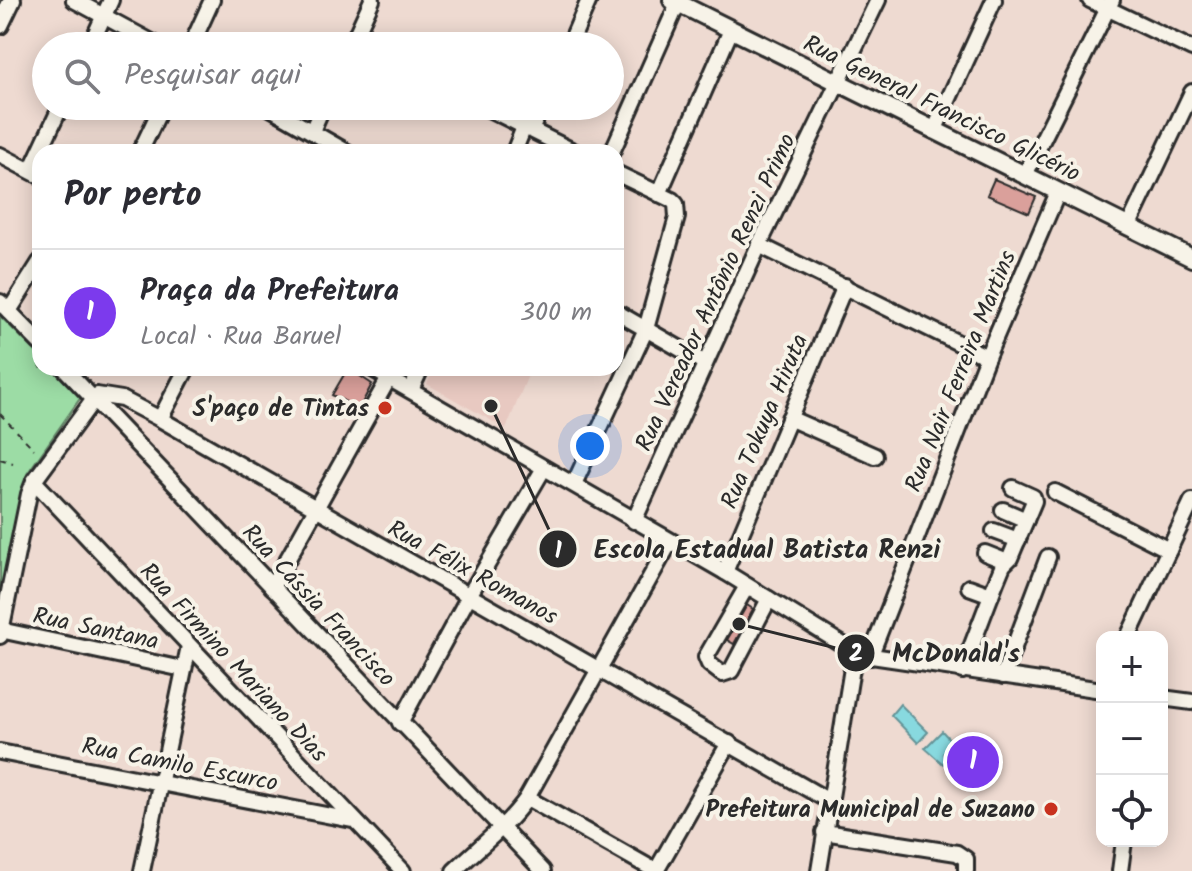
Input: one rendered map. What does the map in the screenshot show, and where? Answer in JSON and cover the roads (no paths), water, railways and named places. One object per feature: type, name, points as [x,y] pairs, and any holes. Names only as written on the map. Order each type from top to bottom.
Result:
[{"type":"main road","points":[[0,25],[12,0]]},
{"type":"main road","name":"Rua General Francisco Glicério","points":[[675,2],[1192,258]]},
{"type":"street","points":[[74,0],[134,32]]},
{"type":"street","points":[[96,32],[111,0]]},
{"type":"street","points":[[197,32],[212,0]]},
{"type":"street","points":[[360,32],[372,0]]},
{"type":"street","points":[[575,32],[589,0]]},
{"type":"street","name":"Rua Vereador Antônio Renzi Primo","points":[[634,521],[759,245],[878,0]]},
{"type":"street","points":[[934,131],[994,0]]},
{"type":"street","points":[[1090,0],[1110,4],[1192,49]]},
{"type":"street","points":[[615,144],[675,2]]},
{"type":"street","points":[[1025,175],[1110,4]]},
{"type":"street","points":[[659,194],[731,30]]},
{"type":"street","points":[[1128,227],[1192,92]]},
{"type":"street","points":[[47,144],[56,120]]},
{"type":"street","points":[[144,144],[155,120]]},
{"type":"street","points":[[292,120],[334,144]]},
{"type":"street","points":[[312,131],[317,120]]},
{"type":"street","points":[[512,120],[559,144]]},
{"type":"street","points":[[519,144],[533,120]]},
{"type":"street","points":[[0,155],[32,171]]},
{"type":"street","points":[[574,484],[646,329],[677,217],[676,204],[624,177]]},
{"type":"street","name":"Rua Nair Ferreira Martins","points":[[819,871],[852,668],[864,655],[1058,192]]},
{"type":"street","points":[[759,245],[987,357]]},
{"type":"street","points":[[32,272],[4,306],[32,335]]},
{"type":"street","name":"Rua Tokuya Hiruta","points":[[725,572],[845,286]]},
{"type":"street","points":[[624,317],[705,363]]},
{"type":"street","name":"Rua Cássia Francisco","points":[[72,376],[543,871]]},
{"type":"street","points":[[160,419],[183,376]]},
{"type":"street","points":[[385,376],[864,655],[1096,689]]},
{"type":"street","points":[[411,390],[417,376]]},
{"type":"street","points":[[272,587],[389,378]]},
{"type":"street","name":"Rua Félix Romanos","points":[[94,400],[97,395],[112,396],[160,419],[829,801]]},
{"type":"street","points":[[0,632],[34,481],[94,400]]},
{"type":"street","points":[[789,418],[875,456]]},
{"type":"street","points":[[400,723],[470,594],[544,468]]},
{"type":"street","name":"Rua Firmino Mariano Dias","points":[[34,481],[403,871]]},
{"type":"street","points":[[962,671],[989,584],[1010,558],[1034,498],[1013,488]]},
{"type":"street","points":[[1055,492],[1169,550]]},
{"type":"street","points":[[1131,631],[1192,501]]},
{"type":"street","points":[[1003,510],[1026,520]]},
{"type":"street","points":[[994,531],[1018,540]]},
{"type":"street","points":[[454,871],[515,815],[527,798],[670,542]]},
{"type":"street","points":[[985,553],[1005,561]]},
{"type":"street","points":[[1003,676],[1048,557]]},
{"type":"street","points":[[969,587],[989,584]]},
{"type":"street","points":[[747,586],[706,657],[722,674],[731,671],[769,599]]},
{"type":"street","name":"Rua Santana","points":[[0,632],[183,669]]},
{"type":"street","points":[[142,871],[189,646]]},
{"type":"street","points":[[1168,699],[1192,702]]},
{"type":"street","points":[[527,798],[656,871],[729,743]]},
{"type":"street","name":"Rua Camilo Escurco","points":[[0,752],[352,820]]},
{"type":"street","points":[[824,832],[952,851],[966,859],[966,871]]},
{"type":"street","points":[[1120,871],[1123,847]]},
{"type":"water","points":[[900,704],[928,732],[918,743],[891,715]]},
{"type":"water","points":[[942,731],[953,743],[943,754],[947,760],[943,764],[925,748]]},
{"type":"place","name":"Escola Estadual Batista Renzi","points":[[491,406]]},
{"type":"place","name":"S'paço de Tintas","points":[[385,408]]},
{"type":"place","name":"McDonald's","points":[[739,624]]},
{"type":"place","name":"Praça da Prefeitura","points":[[973,762]]},
{"type":"place","name":"Prefeitura Municipal de Suzano","points":[[1051,809]]}]
